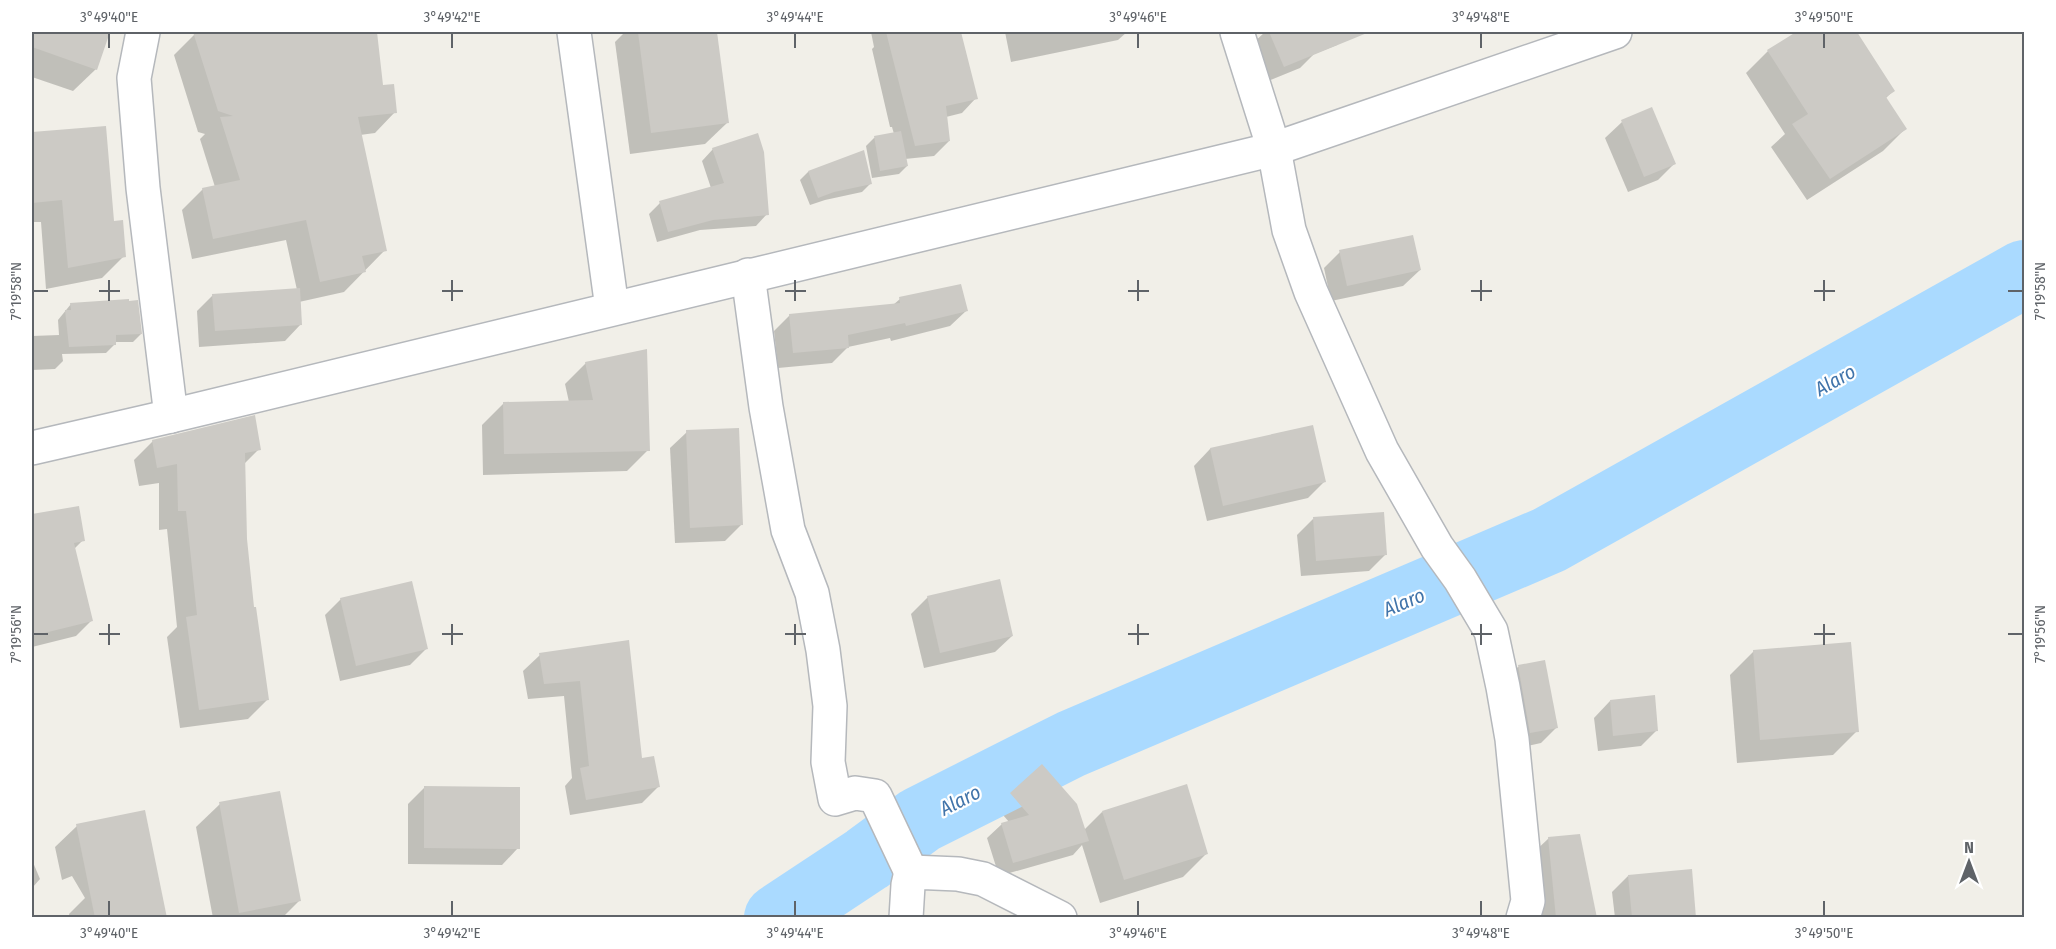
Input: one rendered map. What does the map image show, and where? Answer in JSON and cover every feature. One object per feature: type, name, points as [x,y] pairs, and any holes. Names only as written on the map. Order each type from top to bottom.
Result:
[{"type":"street","points":[[143,32],[134,78],[142,188],[171,416]]},
{"type":"street","points":[[574,32],[612,308]]},
{"type":"street","points":[[1237,32],[1274,149],[1289,230],[1311,292],[1382,451],[1426,529],[1460,579],[1491,631],[1512,739],[1528,902],[1523,918]]},
{"type":"street","points":[[32,448],[1274,149],[1615,32]]},
{"type":"street","points":[[748,275],[766,407],[788,530],[812,593],[823,650],[830,706],[828,762],[835,799],[855,793],[875,796],[911,872],[906,918]]},
{"type":"street","points":[[911,872],[958,874],[983,879],[1060,918]]},
{"type":"building","points":[[32,32],[110,32],[97,70],[32,47]]},
{"type":"building","points":[[193,32],[377,32],[383,85],[394,84],[397,113],[358,117],[387,251],[362,256],[366,272],[320,282],[306,220],[213,239],[202,188],[240,180],[220,117],[233,116],[218,111]]},
{"type":"building","points":[[638,32],[717,32],[729,123],[651,133]]},
{"type":"building","points":[[886,32],[961,32],[978,99],[946,106],[950,141],[915,146]]},
{"type":"building","points":[[1269,32],[1367,32],[1367,33],[1284,67]]},
{"type":"building","points":[[1796,32],[1857,32],[1895,91],[1886,97],[1907,129],[1830,179],[1792,124],[1808,114],[1767,50]]},
{"type":"building","points":[[1652,107],[1676,164],[1644,177],[1621,120]]},
{"type":"building","points":[[106,126],[114,221],[123,220],[126,257],[68,268],[62,200],[32,203],[32,132]]},
{"type":"building","points":[[901,131],[908,166],[880,171],[874,136]]},
{"type":"building","points":[[758,133],[764,152],[769,215],[713,220],[668,232],[659,201],[724,183],[712,148]]},
{"type":"building","points":[[864,150],[872,184],[818,198],[808,171]]},
{"type":"building","points":[[1413,235],[1421,270],[1347,286],[1339,250]]},
{"type":"building","points":[[961,284],[968,311],[906,326],[905,323],[848,335],[849,348],[793,353],[789,314],[900,303],[899,297]]},
{"type":"building","points":[[300,288],[302,325],[215,331],[212,294]]},
{"type":"building","points":[[129,299],[129,301],[138,300],[142,334],[116,335],[116,345],[69,347],[65,310],[71,310],[70,303]]},
{"type":"building","points":[[647,349],[650,451],[504,454],[503,402],[593,400],[585,362]]},
{"type":"building","points":[[255,415],[261,450],[245,453],[247,539],[254,607],[256,607],[269,700],[199,710],[186,617],[197,615],[186,511],[178,511],[177,464],[157,468],[152,440]]},
{"type":"building","points":[[1313,425],[1326,482],[1223,506],[1210,448]]},
{"type":"building","points":[[739,428],[743,525],[690,528],[686,430]]},
{"type":"building","points":[[79,506],[85,541],[74,543],[93,621],[32,636],[32,514]]},
{"type":"building","points":[[1384,512],[1387,555],[1316,561],[1313,517]]},
{"type":"building","points":[[1000,579],[1013,636],[940,653],[927,596]]},
{"type":"building","points":[[412,581],[428,649],[356,666],[340,598]]},
{"type":"building","points":[[629,640],[642,758],[654,756],[660,787],[586,800],[580,768],[589,766],[580,681],[544,684],[539,653]]},
{"type":"building","points":[[1851,642],[1859,732],[1760,740],[1753,650]]},
{"type":"building","points":[[1545,660],[1558,728],[1530,733],[1518,665]]},
{"type":"building","points":[[1655,695],[1658,731],[1613,736],[1610,700]]},
{"type":"building","points":[[1042,764],[1077,804],[1089,841],[1013,863],[1001,823],[1029,815],[1010,793]]},
{"type":"building","points":[[1187,784],[1208,854],[1124,880],[1102,811]]},
{"type":"building","points":[[424,786],[520,787],[520,849],[424,848]]},
{"type":"building","points":[[280,791],[301,901],[239,913],[219,802]]},
{"type":"building","points":[[145,810],[167,918],[95,918],[76,824]]},
{"type":"building","points":[[1580,834],[1597,918],[1556,918],[1548,837]]},
{"type":"building","points":[[1692,869],[1696,918],[1632,918],[1628,875]]},
{"type":"waterway","name":"Alaro","points":[[778,918],[867,859],[920,820],[1071,744],[1549,540],[2024,274]]}]
